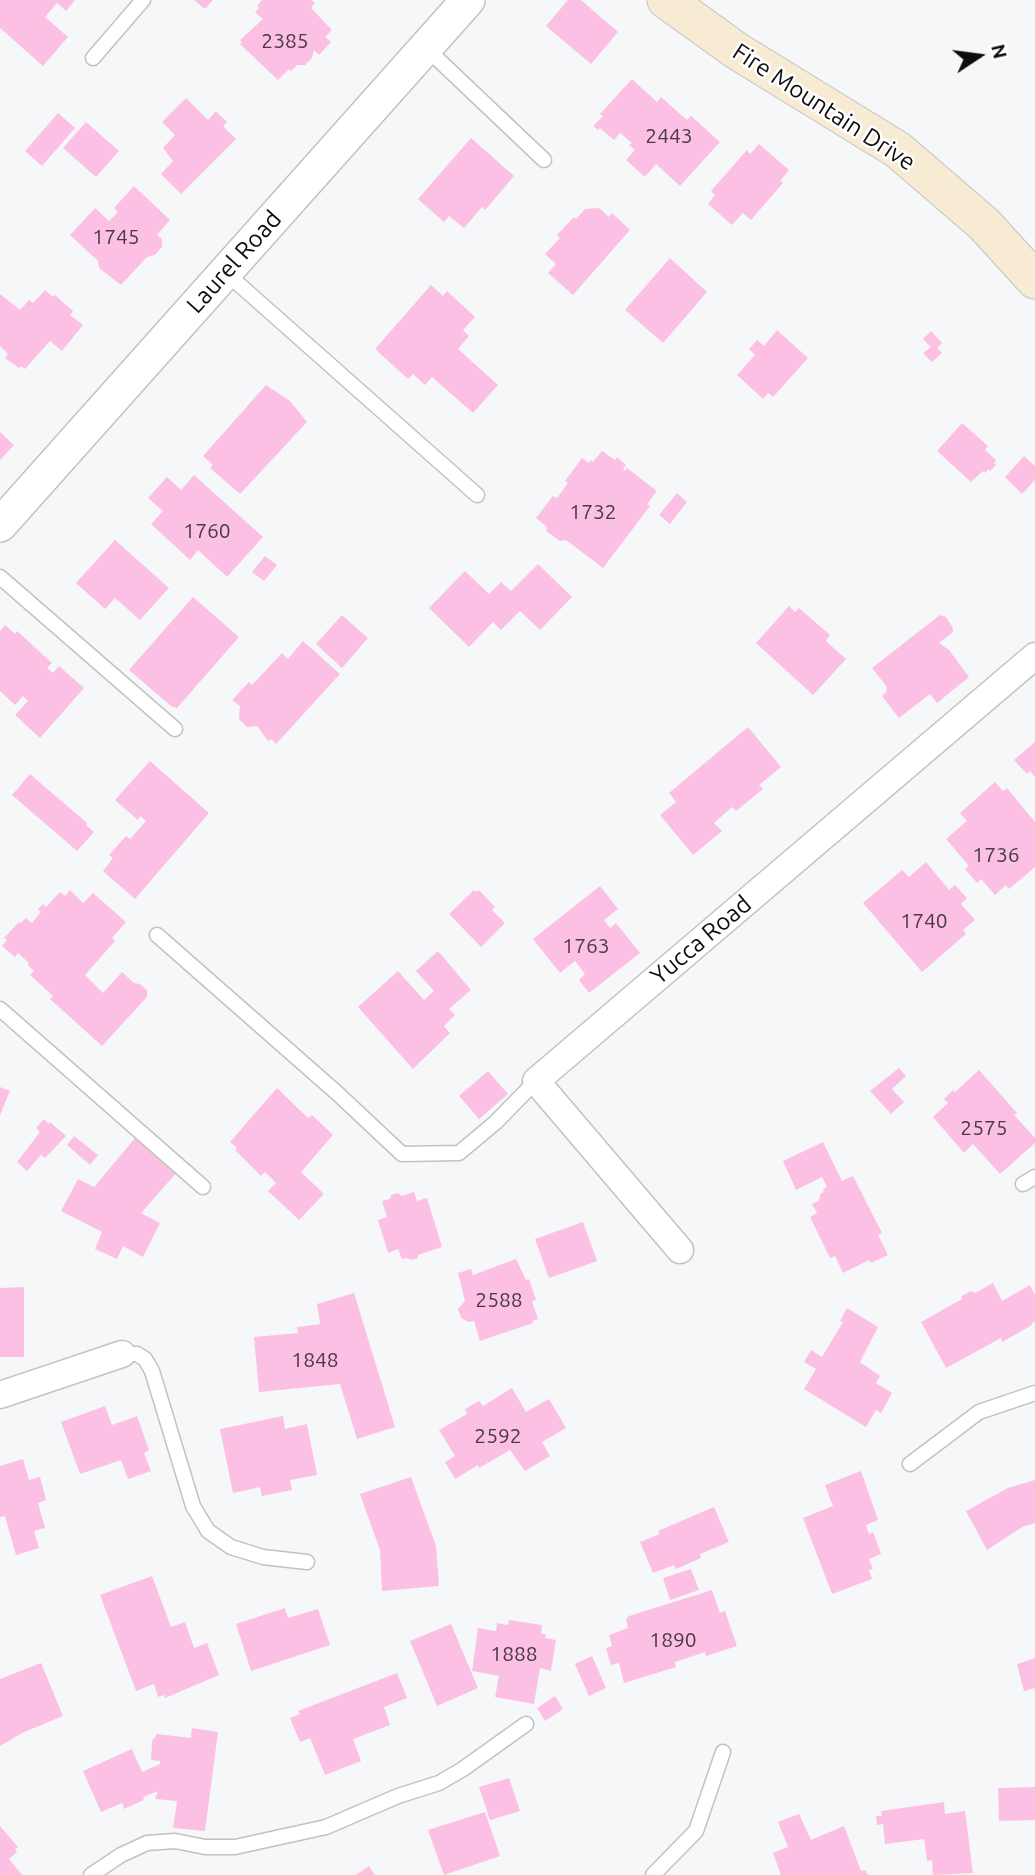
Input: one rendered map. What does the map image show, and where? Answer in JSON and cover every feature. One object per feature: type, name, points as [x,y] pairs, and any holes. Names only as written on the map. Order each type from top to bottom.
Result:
[{"type":"main road","name":"Fire Mountain Drive","points":[[666,0],[737,51],[898,150],[984,224],[1035,280]]},
{"type":"street","name":"Laurel Road","points":[[0,524],[468,0]]},
{"type":"street","name":"Yucca Road","points":[[536,1081],[1035,656]]},
{"type":"street","points":[[536,1081],[680,1250]]},
{"type":"street","points":[[0,1395],[122,1354]]},
{"type":"lane","points":[[93,58],[143,0]]},
{"type":"lane","points":[[426,47],[544,160]]},
{"type":"lane","points":[[225,272],[477,495]]},
{"type":"lane","points":[[0,577],[174,729]]},
{"type":"lane","points":[[157,935],[337,1093],[402,1154],[459,1153],[496,1122],[536,1081]]},
{"type":"lane","points":[[0,1009],[203,1187]]},
{"type":"lane","points":[[122,1354],[137,1354],[145,1359],[152,1371],[193,1506],[208,1531],[230,1548],[263,1557],[307,1562]]},
{"type":"lane","points":[[910,1464],[979,1412],[1035,1393]]},
{"type":"lane","points":[[91,1875],[121,1855],[147,1843],[175,1841],[205,1847],[235,1847],[326,1827],[398,1796],[439,1783],[526,1724]]},
{"type":"lane","points":[[653,1875],[696,1831],[723,1752]]},
{"type":"building","points":[[0,0],[75,0],[66,11],[57,3],[45,17],[68,37],[43,66],[0,28]]},
{"type":"building","points":[[194,0],[213,0],[205,9]]},
{"type":"building","points":[[262,0],[312,0],[315,3],[311,8],[332,30],[325,37],[331,42],[319,55],[314,50],[312,58],[305,65],[297,65],[291,71],[289,69],[278,80],[240,44],[240,40],[263,19],[255,12]]},
{"type":"building","points":[[568,0],[581,0],[618,32],[591,64],[546,26]]},
{"type":"building","points":[[632,79],[657,102],[661,97],[687,120],[691,116],[720,142],[680,186],[656,164],[645,177],[626,160],[635,150],[629,145],[632,143],[620,133],[614,140],[600,128],[598,130],[593,126],[603,116],[600,114]]},
{"type":"building","points":[[186,98],[208,120],[216,111],[227,122],[223,126],[236,139],[181,194],[161,174],[173,161],[163,148],[175,135],[162,122]]},
{"type":"building","points":[[58,113],[75,128],[42,166],[25,151]]},
{"type":"building","points":[[86,122],[119,151],[96,177],[63,148]]},
{"type":"building","points":[[471,138],[514,176],[485,210],[482,207],[464,228],[449,216],[444,222],[418,199]]},
{"type":"building","points":[[759,144],[789,170],[780,181],[783,183],[751,220],[743,213],[732,225],[708,204],[715,195],[711,191],[747,150],[750,154]]},
{"type":"building","points":[[134,186],[170,220],[157,235],[162,239],[162,247],[155,255],[147,257],[121,285],[99,268],[98,261],[70,235],[95,208],[109,221],[118,212],[114,208]]},
{"type":"building","points":[[599,208],[609,217],[612,213],[630,230],[573,295],[548,273],[556,264],[545,254],[560,238],[557,235],[574,217],[576,219],[585,209]]},
{"type":"building","points":[[670,258],[707,292],[663,343],[625,310]]},
{"type":"building","points":[[431,285],[443,296],[447,291],[475,317],[463,330],[469,336],[458,349],[498,385],[473,413],[432,377],[425,385],[413,374],[408,379],[375,349]]},
{"type":"building","points":[[45,290],[73,311],[70,315],[83,325],[62,351],[50,341],[25,369],[21,366],[19,368],[5,358],[8,354],[0,346],[0,294],[20,310],[29,300],[33,303]]},
{"type":"building","points":[[777,330],[808,358],[773,397],[768,393],[763,399],[737,375],[755,355],[749,349],[757,340],[764,346]]},
{"type":"building","points":[[931,331],[942,343],[937,348],[942,353],[932,362],[923,353],[931,347],[923,339]]},
{"type":"building","points":[[266,385],[290,401],[307,422],[240,494],[210,468],[213,465],[203,456]]},
{"type":"building","points":[[962,423],[988,446],[985,450],[996,460],[996,465],[990,471],[983,471],[971,482],[937,451]]},
{"type":"building","points":[[0,432],[14,445],[0,460]]},
{"type":"building","points":[[602,451],[615,460],[617,457],[626,465],[623,469],[625,471],[627,468],[657,491],[647,504],[650,506],[603,568],[566,540],[560,541],[546,531],[547,527],[536,518],[553,496],[557,498],[568,483],[565,481],[582,458],[589,463],[591,460],[593,462]]},
{"type":"building","points":[[1024,456],[1035,466],[1035,480],[1022,494],[1005,477]]},
{"type":"building","points":[[194,475],[263,537],[227,577],[198,550],[190,560],[151,524],[163,511],[148,498],[167,477],[181,490]]},
{"type":"building","points":[[677,493],[687,502],[670,524],[659,515]]},
{"type":"building","points":[[115,540],[169,588],[140,620],[115,598],[105,609],[76,583]]},
{"type":"building","points":[[265,556],[277,565],[264,581],[252,572]]},
{"type":"building","points":[[538,564],[572,597],[540,630],[520,611],[501,630],[493,622],[469,647],[429,608],[465,571],[489,594],[501,582],[511,591]]},
{"type":"building","points":[[193,597],[239,637],[177,708],[171,706],[129,670]]},
{"type":"building","points":[[789,606],[795,612],[799,608],[830,635],[826,641],[846,659],[813,695],[756,643]]},
{"type":"building","points":[[342,615],[368,638],[342,668],[316,644]]},
{"type":"building","points":[[940,615],[946,617],[953,632],[939,643],[949,650],[969,677],[937,703],[930,694],[899,718],[882,696],[887,687],[872,668]]},
{"type":"building","points":[[5,625],[15,634],[17,631],[52,663],[47,668],[53,673],[59,666],[84,688],[40,738],[15,715],[28,701],[23,696],[15,705],[0,691],[0,631]]},
{"type":"building","points":[[303,641],[340,674],[276,744],[271,739],[268,741],[257,726],[247,727],[239,719],[240,706],[232,700],[249,682],[252,685],[282,653],[288,659]]},
{"type":"building","points":[[748,727],[781,767],[759,785],[763,789],[736,811],[732,807],[714,823],[722,831],[693,855],[660,815],[676,802],[669,793]]},
{"type":"building","points":[[1035,742],[1035,777],[1030,771],[1027,774],[1014,760]]},
{"type":"building","points":[[150,761],[209,813],[135,899],[103,871],[113,858],[109,855],[126,836],[130,839],[146,821],[140,816],[138,820],[115,800]]},
{"type":"building","points":[[30,774],[94,832],[77,851],[12,795]]},
{"type":"building","points":[[995,782],[1003,791],[1007,788],[1035,822],[1035,867],[1009,889],[1006,885],[995,895],[981,879],[977,883],[965,869],[969,866],[946,839],[967,821],[960,813]]},
{"type":"building","points":[[926,862],[949,890],[955,885],[967,898],[961,904],[975,920],[963,930],[966,934],[922,972],[863,903],[902,870],[909,877]]},
{"type":"building","points":[[600,886],[618,909],[604,920],[610,928],[616,923],[640,953],[589,993],[579,980],[585,974],[575,961],[560,973],[533,939]]},
{"type":"building","points":[[70,890],[83,903],[93,893],[126,922],[112,938],[115,941],[85,975],[103,993],[122,972],[147,990],[147,997],[102,1046],[50,999],[53,996],[30,975],[34,971],[29,963],[18,953],[15,957],[2,946],[7,940],[4,938],[19,922],[26,918],[32,923],[41,912],[38,909],[43,904],[46,907],[60,892],[65,896]]},
{"type":"building","points":[[474,890],[479,890],[495,907],[492,910],[505,923],[481,947],[449,914]]},
{"type":"building","points":[[438,951],[471,990],[449,1009],[455,1015],[444,1026],[450,1033],[413,1069],[358,1007],[398,971],[424,1000],[434,991],[416,971]]},
{"type":"building","points":[[899,1068],[906,1076],[892,1089],[904,1102],[891,1114],[870,1091]]},
{"type":"building","points":[[979,1070],[1035,1138],[1035,1143],[1000,1174],[973,1144],[964,1153],[933,1117],[948,1103],[944,1099]]},
{"type":"building","points":[[488,1071],[508,1094],[479,1119],[459,1096]]},
{"type":"building","points":[[0,1087],[10,1091],[0,1115]]},
{"type":"building","points":[[277,1088],[308,1118],[312,1115],[333,1135],[301,1172],[324,1194],[299,1220],[268,1191],[276,1183],[265,1172],[261,1176],[230,1142]]},
{"type":"building","points":[[44,1119],[66,1136],[45,1158],[41,1155],[27,1171],[17,1162],[40,1132],[36,1128]]},
{"type":"building","points":[[74,1136],[98,1155],[90,1165],[67,1145]]},
{"type":"building","points":[[136,1137],[157,1155],[166,1145],[186,1162],[141,1213],[160,1223],[143,1257],[123,1246],[117,1259],[95,1249],[102,1232],[61,1211],[78,1179],[94,1187]]},
{"type":"building","points":[[823,1142],[842,1181],[853,1176],[882,1233],[878,1235],[888,1255],[871,1263],[869,1260],[843,1273],[835,1256],[830,1258],[810,1217],[817,1213],[812,1204],[819,1201],[820,1194],[827,1187],[822,1177],[796,1190],[783,1161]]},
{"type":"building","points":[[414,1192],[417,1201],[427,1198],[442,1247],[418,1255],[418,1258],[402,1259],[398,1249],[388,1253],[378,1220],[387,1217],[382,1201],[398,1193],[402,1196]]},
{"type":"building","points":[[583,1222],[597,1261],[549,1278],[535,1239]]},
{"type":"building","points":[[516,1259],[526,1280],[529,1279],[536,1300],[532,1301],[538,1319],[480,1341],[474,1321],[461,1318],[458,1309],[465,1301],[458,1273],[471,1269],[473,1275]]},
{"type":"building","points":[[993,1283],[1002,1301],[1030,1285],[1035,1295],[1035,1321],[1002,1342],[1001,1338],[946,1368],[921,1322],[971,1291],[975,1293]]},
{"type":"building","points":[[24,1287],[24,1357],[0,1357],[0,1288]]},
{"type":"building","points":[[354,1293],[395,1427],[357,1439],[340,1384],[259,1392],[254,1337],[298,1333],[297,1327],[320,1324],[317,1304]]},
{"type":"building","points":[[847,1308],[878,1327],[860,1362],[880,1376],[876,1383],[892,1393],[881,1413],[876,1410],[866,1427],[804,1389],[816,1369],[804,1362],[811,1350],[822,1357],[843,1322],[840,1321]]},
{"type":"building","points":[[512,1388],[526,1412],[549,1399],[566,1428],[542,1442],[550,1456],[525,1471],[510,1450],[455,1479],[445,1462],[455,1456],[439,1430],[467,1414],[465,1409],[479,1401],[483,1406]]},
{"type":"building","points":[[105,1406],[112,1425],[137,1416],[149,1450],[144,1453],[151,1471],[128,1479],[121,1460],[80,1474],[61,1422]]},
{"type":"building","points":[[283,1416],[285,1429],[307,1424],[317,1475],[290,1480],[292,1490],[262,1496],[260,1487],[233,1493],[220,1429]]},
{"type":"building","points":[[23,1459],[29,1480],[40,1477],[46,1500],[38,1503],[45,1528],[34,1531],[39,1548],[16,1555],[5,1516],[0,1517],[0,1466]]},
{"type":"building","points":[[861,1471],[878,1520],[866,1525],[869,1534],[873,1532],[881,1554],[869,1559],[873,1569],[869,1570],[872,1579],[832,1594],[803,1518],[833,1506],[825,1485]]},
{"type":"building","points":[[411,1477],[436,1546],[439,1586],[382,1591],[380,1550],[360,1494]]},
{"type":"building","points":[[1035,1480],[1035,1523],[1022,1527],[987,1550],[966,1511],[1008,1488]]},
{"type":"building","points":[[714,1507],[729,1542],[700,1554],[701,1558],[676,1569],[674,1565],[653,1573],[640,1542],[660,1534],[658,1531]]},
{"type":"building","points":[[691,1569],[699,1590],[670,1600],[663,1578]]},
{"type":"building","points":[[152,1576],[171,1627],[185,1622],[194,1648],[207,1643],[219,1675],[165,1698],[164,1695],[158,1697],[154,1684],[136,1691],[100,1595]]},
{"type":"building","points":[[712,1590],[720,1613],[725,1611],[737,1646],[706,1656],[705,1652],[675,1662],[676,1667],[624,1683],[619,1663],[611,1665],[606,1648],[612,1646],[609,1635],[628,1628],[626,1619],[629,1616]]},
{"type":"building","points":[[285,1608],[288,1618],[318,1609],[330,1645],[251,1671],[236,1624]]},
{"type":"building","points":[[509,1620],[542,1625],[541,1634],[546,1634],[545,1638],[556,1640],[551,1671],[540,1668],[534,1704],[495,1697],[499,1676],[472,1671],[478,1628],[496,1631],[497,1623],[508,1625]]},
{"type":"building","points":[[451,1624],[478,1688],[437,1706],[410,1641]]},
{"type":"building","points":[[592,1656],[606,1688],[589,1696],[575,1664]]},
{"type":"building","points":[[1035,1658],[1035,1688],[1024,1691],[1017,1664]]},
{"type":"building","points":[[41,1663],[63,1716],[24,1732],[0,1746],[0,1679]]},
{"type":"building","points":[[397,1673],[407,1698],[384,1707],[390,1725],[353,1739],[361,1761],[325,1775],[310,1738],[300,1742],[290,1718],[300,1714],[298,1711]]},
{"type":"building","points":[[555,1696],[563,1709],[545,1721],[537,1708]]},
{"type":"building","points":[[192,1728],[218,1732],[205,1831],[173,1828],[177,1801],[155,1799],[158,1791],[124,1809],[122,1803],[101,1812],[83,1771],[132,1749],[142,1772],[160,1764],[160,1761],[151,1760],[152,1741],[157,1734],[191,1738]]},
{"type":"building","points":[[509,1778],[520,1811],[490,1820],[479,1787]]},
{"type":"building","points":[[1035,1787],[1035,1820],[999,1821],[998,1788]]},
{"type":"building","points":[[944,1802],[945,1814],[965,1811],[973,1873],[933,1875],[932,1860],[927,1861],[924,1839],[885,1844],[883,1824],[877,1825],[876,1816],[882,1816],[881,1811]]},
{"type":"building","points":[[485,1812],[500,1856],[444,1875],[428,1830]]},
{"type":"building","points":[[799,1814],[811,1840],[844,1826],[861,1871],[865,1870],[868,1875],[781,1875],[773,1853],[788,1847],[778,1822]]},
{"type":"building","points":[[0,1826],[18,1847],[15,1849],[17,1852],[9,1859],[22,1875],[0,1875]]},
{"type":"building","points":[[369,1866],[375,1875],[356,1875]]}]
